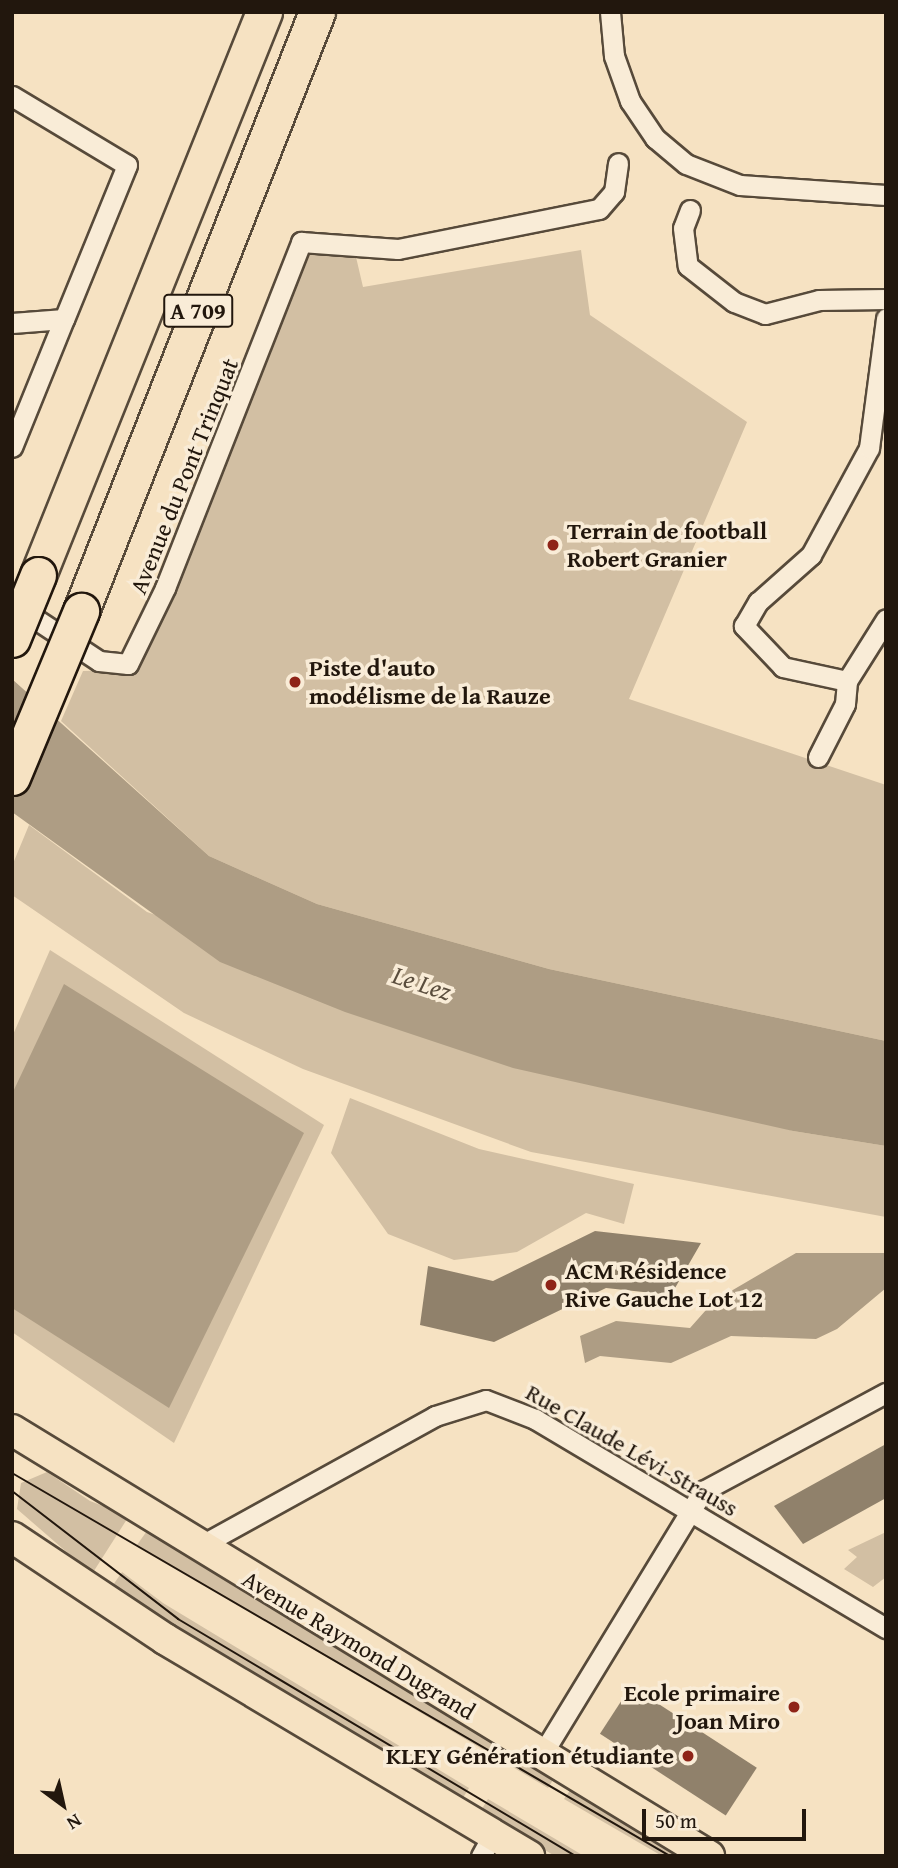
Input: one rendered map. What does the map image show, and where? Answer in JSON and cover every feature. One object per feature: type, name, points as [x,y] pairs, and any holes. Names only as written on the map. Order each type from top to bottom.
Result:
[{"type":"highway","name":"A 709","points":[[12,639],[264,12]]},
{"type":"highway","name":"A 709","points":[[12,777],[81,611],[317,12]]},
{"type":"main road","name":"Avenue Raymond Dugrand","points":[[12,1430],[198,1547],[709,1856]]},
{"type":"main road","points":[[12,1537],[165,1639],[487,1845],[529,1856]]},
{"type":"street","points":[[610,12],[614,56],[630,101],[655,138],[719,181],[886,195]]},
{"type":"street","points":[[12,96],[127,165],[12,447]]},
{"type":"street","name":"Avenue du Pont Trinquat","points":[[12,603],[99,661],[128,664],[165,588],[301,242],[398,249],[599,209],[614,192],[618,163]]},
{"type":"street","points":[[690,210],[683,228],[688,267],[734,302],[765,314],[818,300],[886,299]]},
{"type":"street","points":[[847,681],[783,667],[744,626],[758,602],[811,555],[869,448],[886,318]]},
{"type":"street","points":[[12,323],[64,319]]},
{"type":"street","points":[[818,757],[845,704],[847,681],[886,619]]},
{"type":"street","points":[[541,1756],[687,1511],[703,1491],[886,1393]]},
{"type":"street","name":"Rue Claude Lévi-Strauss","points":[[198,1547],[435,1416],[486,1400],[535,1419],[886,1628]]},
{"type":"shaded area","points":[[581,250],[590,315],[747,422],[629,699],[886,785],[886,1041],[549,969],[317,904],[209,856],[61,721],[83,671],[126,670],[143,652],[309,254],[356,257],[363,287]]},
{"type":"shaded area","points":[[29,825],[147,912],[793,1131],[886,1146],[886,1217],[531,1152],[303,1069],[184,1013],[12,895],[12,866]]},
{"type":"shaded area","points":[[50,950],[324,1125],[174,1443],[12,1332],[12,1037]]},
{"type":"shaded area","points":[[350,1098],[479,1149],[634,1184],[624,1224],[586,1213],[517,1252],[454,1260],[388,1234],[331,1153]]},
{"type":"shaded area","points":[[47,1472],[90,1501],[129,1516],[92,1574],[17,1509],[21,1483]]},
{"type":"shaded area","points":[[149,1528],[556,1775],[548,1788],[137,1545]]},
{"type":"shaded area","points":[[886,1532],[886,1577],[873,1587],[844,1569],[857,1557],[848,1550]]},
{"type":"shaded area","points":[[122,1572],[163,1603],[469,1788],[461,1801],[111,1588]]},
{"type":"shaded area","points":[[573,1786],[692,1856],[662,1856],[564,1799]]},
{"type":"shaded area","points":[[488,1799],[584,1856],[555,1856],[480,1812]]},
{"type":"water","name":"Le Lez","points":[[12,679],[209,856],[317,904],[549,969],[886,1041],[886,1146],[793,1131],[513,1068],[345,1012],[220,962],[12,812]]},
{"type":"water","points":[[64,984],[304,1133],[169,1408],[12,1308],[12,1094]]},
{"type":"water","points":[[796,1253],[886,1253],[886,1288],[837,1329],[816,1339],[731,1336],[671,1363],[600,1356],[585,1363],[580,1336],[616,1321],[690,1328],[714,1301]]},
{"type":"building","name":"ACM Résidence Rive Gauche Lot 12","points":[[595,1231],[701,1243],[671,1295],[606,1288],[494,1342],[420,1325],[428,1266],[493,1281]]},
{"type":"building","points":[[886,1444],[886,1498],[803,1544],[774,1506]]},
{"type":"building","name":"KLEY Génération étudiante","points":[[631,1686],[757,1768],[726,1816],[600,1734]]},
{"type":"tram line","points":[[12,1473],[670,1856]]},
{"type":"tram line","points":[[12,1491],[178,1619],[575,1856]]},
{"type":"place","name":"Terrain de football Robert Granier","points":[[553,545]]},
{"type":"place","name":"Piste d'auto modélisme de la Rauze","points":[[295,682]]},
{"type":"place","name":"ACM Résidence Rive Gauche Lot 12","points":[[551,1285]]},
{"type":"place","name":"Ecole primaire Joan Miro","points":[[794,1707]]},
{"type":"place","name":"KLEY Génération étudiante","points":[[688,1756]]}]
